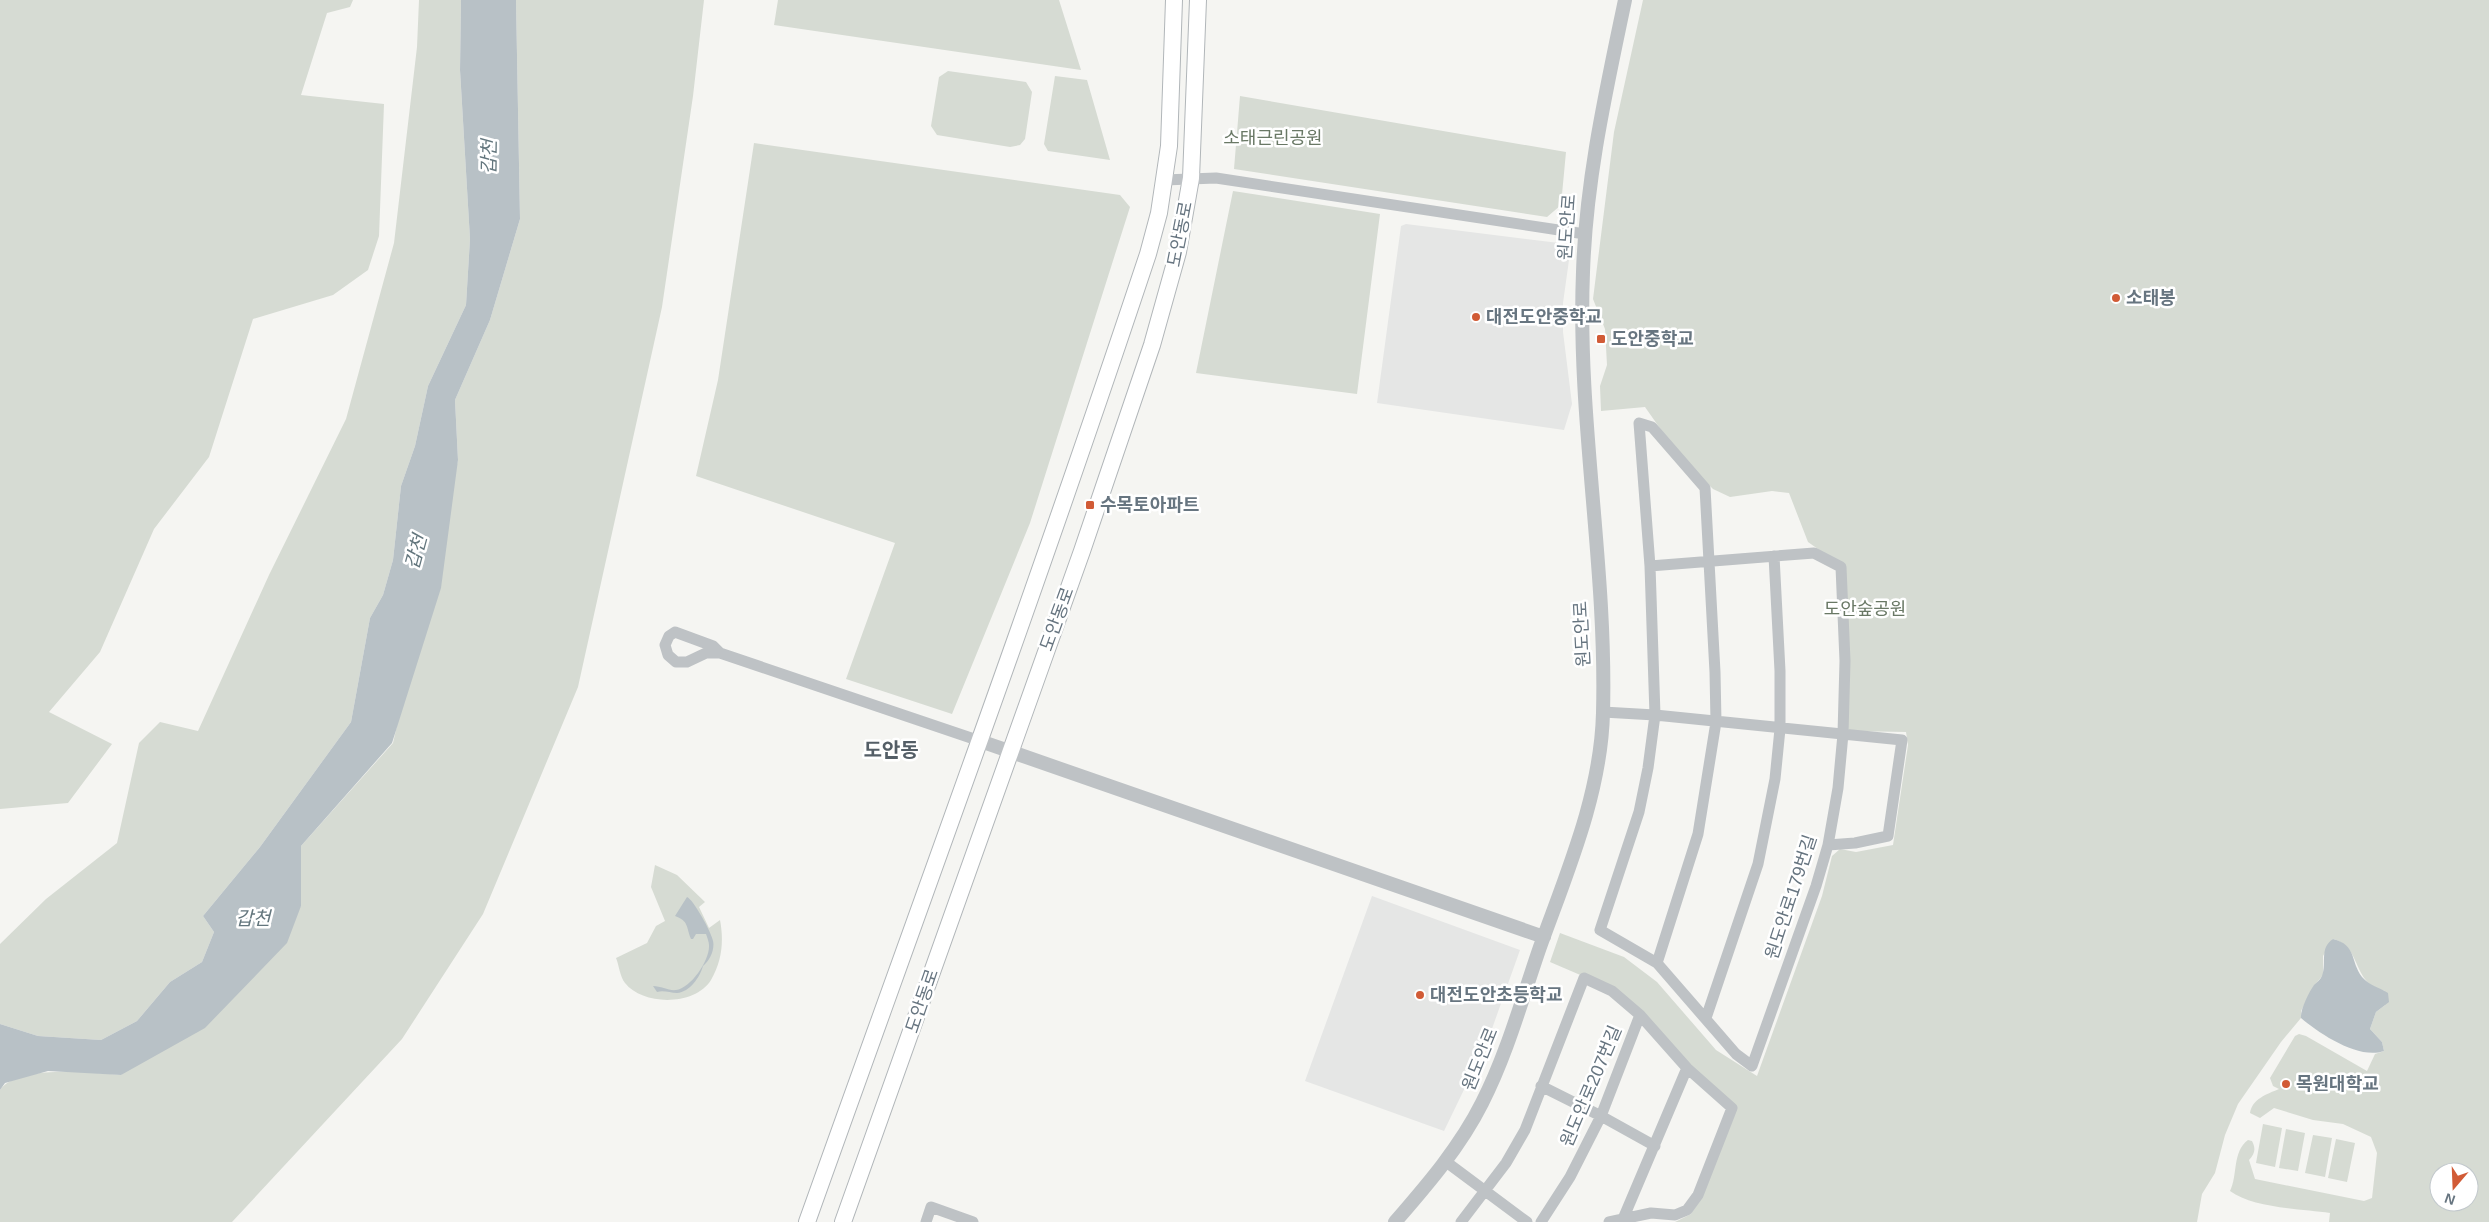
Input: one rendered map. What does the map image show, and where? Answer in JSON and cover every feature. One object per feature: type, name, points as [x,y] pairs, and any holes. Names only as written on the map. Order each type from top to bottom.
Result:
[{"type":"main road","name":"도안동로","points":[[808,1222],[1030,601],[1148,254],[1159,213],[1171,113],[1174,0]]},
{"type":"main road","name":"도안동로","points":[[844,1222],[1082,551],[1152,345],[1178,252],[1191,178],[1198,0]]},
{"type":"street","name":"원도안로","points":[[1395,1222],[1446,1161],[1482,1104],[1503,1055],[1588,807],[1601,745],[1603,712],[1601,631],[1588,436],[1582,273],[1591,168],[1625,0]]},
{"type":"street","points":[[1164,180],[1216,178],[1585,234]]},
{"type":"street","points":[[1657,963],[1698,834],[1716,722],[1710,562],[1705,488],[1652,427],[1639,423],[1650,566],[1655,715],[1648,768],[1639,812],[1600,930],[1657,963],[1706,1018],[1758,864],[1774,779],[1780,728],[1780,671],[1774,556]]},
{"type":"street","name":"원도안로179번길","points":[[1650,566],[1814,554],[1841,567],[1845,661],[1843,734],[1838,788],[1828,845],[1752,1066],[1736,1054],[1706,1018]]},
{"type":"street","points":[[720,653],[1010,751],[1544,938]]},
{"type":"street","points":[[1603,712],[1655,715],[1902,740],[1888,836],[1855,843],[1828,845]]},
{"type":"street","name":"원도안로207번길","points":[[1461,1222],[1486,1191],[1525,1130],[1584,978],[1612,991],[1640,1015],[1687,1068],[1732,1108],[1704,1182],[1698,1195],[1687,1210],[1675,1215],[1651,1212],[1609,1222]]},
{"type":"street","name":"원도안로207번길","points":[[1541,1222],[1570,1177],[1601,1116],[1640,1015]]},
{"type":"street","points":[[1623,1219],[1687,1068]]},
{"type":"street","points":[[1541,1086],[1655,1146]]},
{"type":"street","points":[[1446,1161],[1527,1222]]},
{"type":"street","points":[[926,1222],[931,1207],[973,1222]]},
{"type":"shaded area","name":"대전도안중학교","points":[[1406,224],[1559,243],[1569,260],[1563,303],[1563,332],[1572,404],[1564,430],[1377,403],[1401,226]]},
{"type":"shaded area","name":"대전도안초등학교","points":[[1372,896],[1520,950],[1488,1040],[1444,1131],[1305,1081]]},
{"type":"green space","points":[[0,0],[353,0],[350,7],[327,13],[301,95],[384,104],[379,236],[368,270],[333,295],[253,319],[209,457],[154,529],[100,652],[49,712],[112,744],[68,803],[0,809]]},
{"type":"green space","points":[[419,0],[461,0],[460,70],[470,239],[466,305],[428,386],[415,446],[401,486],[393,560],[383,595],[370,618],[351,722],[260,847],[203,916],[214,932],[202,962],[170,982],[137,1021],[101,1040],[38,1036],[0,1024],[0,944],[46,899],[117,843],[139,743],[160,722],[198,731],[269,575],[346,419],[394,243],[417,47]]},
{"type":"green space","points":[[516,0],[704,0],[693,96],[662,307],[578,687],[483,914],[402,1039],[232,1222],[0,1222],[0,1090],[9,1082],[23,1076],[39,1073],[75,1072],[121,1075],[301,906],[301,846],[393,743],[458,460],[455,400],[490,320],[520,219]]},
{"type":"green space","points":[[778,0],[1059,0],[1081,70],[774,25]]},
{"type":"green space","name":"도안숲공원","points":[[1643,0],[2489,0],[2489,1222],[2329,1222],[2330,1213],[2264,1204],[2240,1197],[2230,1191],[2237,1157],[2248,1140],[2252,1141],[2254,1146],[2254,1153],[2249,1160],[2255,1179],[2364,1201],[2372,1198],[2377,1153],[2371,1137],[2343,1124],[2313,1120],[2274,1108],[2260,1118],[2250,1113],[2251,1108],[2257,1101],[2279,1089],[2273,1086],[2270,1078],[2295,1036],[2299,1034],[2306,1036],[2367,1071],[2375,1054],[2384,1051],[2382,1042],[2370,1029],[2376,1012],[2385,1005],[2385,991],[2374,987],[2367,981],[2349,950],[2342,943],[2333,939],[2323,956],[2323,975],[2314,986],[2301,1011],[2301,1018],[2281,1042],[2238,1104],[2225,1135],[2215,1173],[2202,1194],[2197,1222],[1675,1222],[1691,1214],[1732,1106],[1613,989],[1550,962],[1560,933],[1624,957],[1657,982],[1716,1050],[1757,1076],[1822,896],[1832,856],[1840,849],[1856,852],[1893,845],[1908,745],[1906,732],[1850,731],[1846,726],[1842,566],[1808,542],[1789,493],[1772,491],[1730,497],[1713,489],[1678,454],[1645,407],[1601,411],[1600,386],[1607,365],[1605,329],[1593,299],[1614,132]]},
{"type":"green space","points":[[948,71],[1026,82],[1032,92],[1025,139],[1020,145],[1010,147],[937,135],[931,126],[939,77]]},
{"type":"green space","points":[[1055,76],[1087,80],[1110,160],[1048,151],[1044,144]]},
{"type":"green space","name":"소태근린공원","points":[[1240,96],[1566,152],[1561,205],[1547,217],[1234,169]]},
{"type":"green space","points":[[754,143],[1120,195],[1130,207],[1030,523],[952,714],[846,679],[895,543],[696,476],[718,380]]},
{"type":"green space","points":[[1233,191],[1380,214],[1357,394],[1196,373]]},
{"type":"green space","points":[[655,865],[677,875],[705,902],[699,907],[709,928],[720,920],[722,936],[718,966],[711,980],[703,989],[693,995],[669,1000],[644,996],[633,991],[623,980],[616,958],[647,943],[656,926],[665,921],[651,887]]},
{"type":"green space","points":[[2263,1124],[2282,1128],[2275,1167],[2256,1163]]},
{"type":"green space","points":[[2286,1129],[2305,1133],[2298,1171],[2279,1168]]},
{"type":"green space","points":[[2313,1135],[2332,1138],[2325,1177],[2305,1173]]},
{"type":"green space","points":[[2336,1139],[2355,1143],[2347,1182],[2328,1178]]},
{"type":"water","name":"갑천","points":[[461,0],[516,0],[520,219],[490,320],[455,400],[458,460],[441,588],[392,743],[301,846],[301,906],[287,943],[205,1028],[121,1075],[48,1071],[5,1083],[0,1090],[0,1024],[38,1036],[101,1040],[137,1021],[170,982],[202,962],[214,932],[203,916],[260,847],[351,722],[370,618],[383,595],[393,560],[401,486],[415,446],[428,386],[466,305],[470,239],[460,70]]},
{"type":"water","points":[[687,897],[698,910],[709,931],[713,941],[713,951],[703,966],[700,975],[686,990],[677,993],[657,992],[653,986],[676,990],[688,984],[703,965],[706,958],[709,945],[706,934],[696,934],[691,939],[685,922],[675,916]]},
{"type":"water","points":[[2333,939],[2350,949],[2358,971],[2365,980],[2388,993],[2389,1002],[2376,1012],[2370,1029],[2382,1042],[2384,1051],[2374,1053],[2352,1049],[2329,1038],[2301,1018],[2307,996],[2322,976],[2326,947]]},
{"type":"place","name":"소태봉","points":[[2116,298]]},
{"type":"place","name":"대전도안중학교","points":[[1476,317]]},
{"type":"place","name":"도안중학교","points":[[1601,339]]},
{"type":"place","name":"수목토아파트","points":[[1090,505]]},
{"type":"place","name":"대전도안초등학교","points":[[1420,995]]},
{"type":"place","name":"목원대학교","points":[[2286,1084]]},
{"type":"district","name":"도안동","points":[[891,750]]}]
